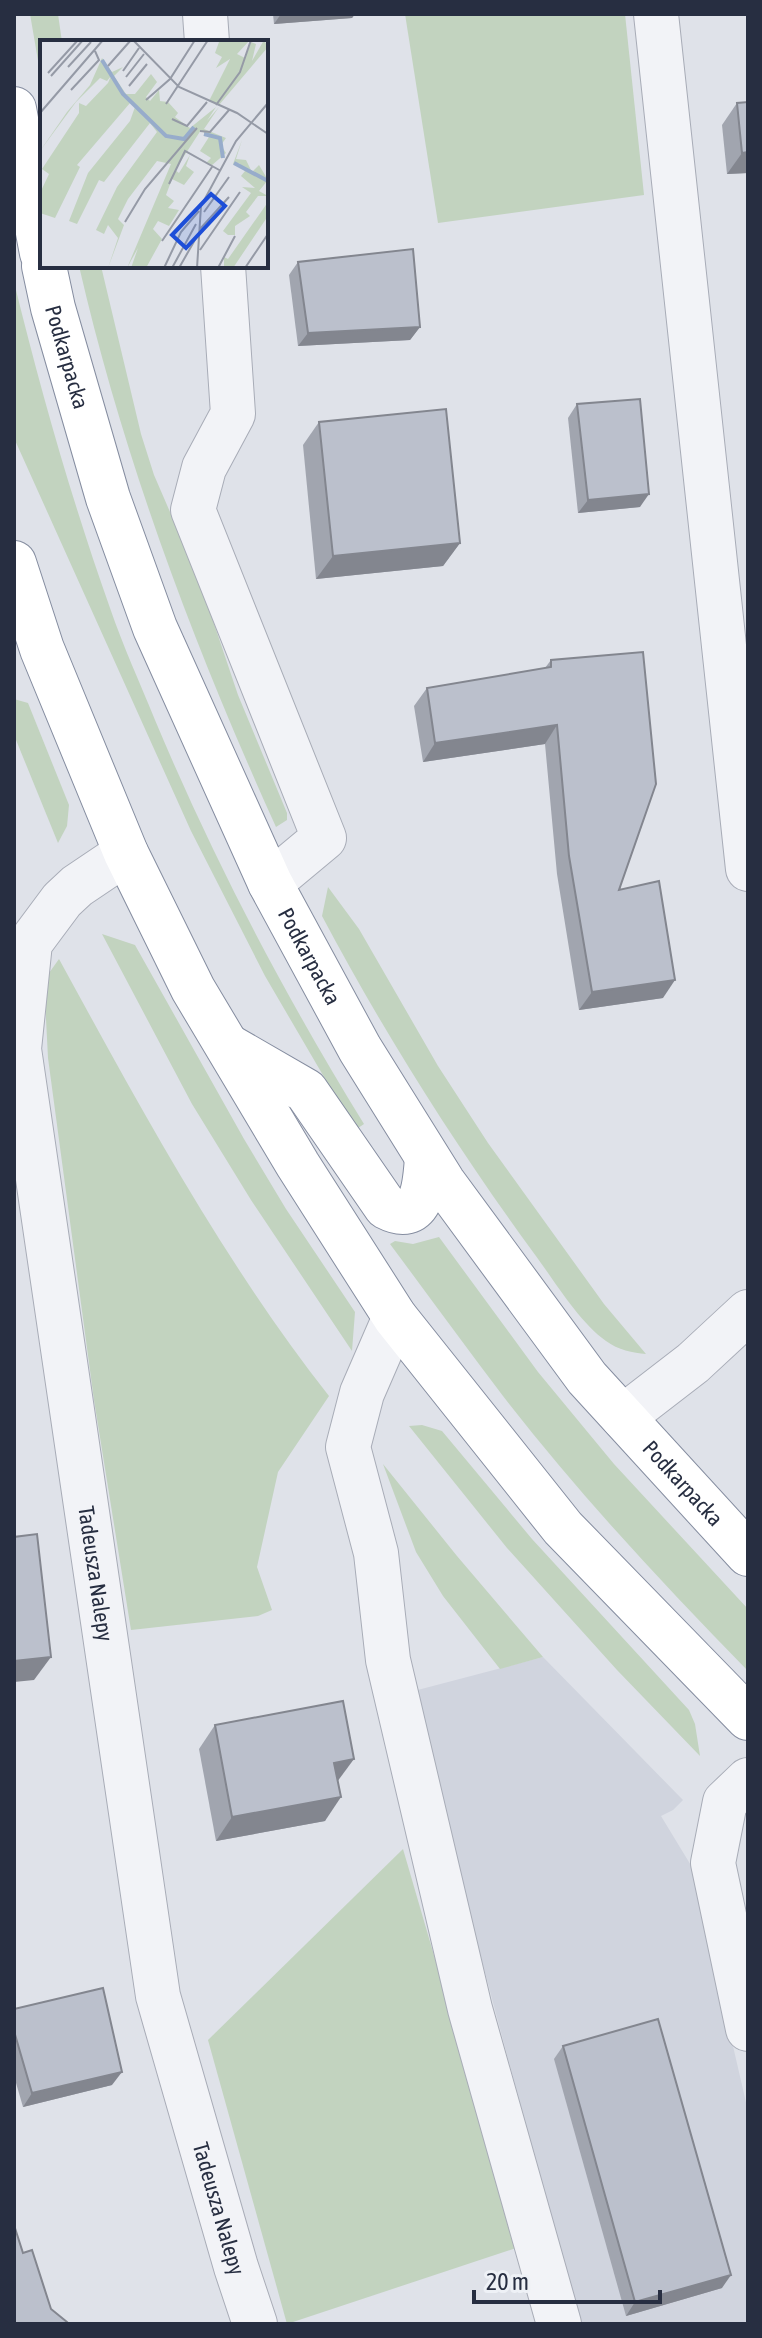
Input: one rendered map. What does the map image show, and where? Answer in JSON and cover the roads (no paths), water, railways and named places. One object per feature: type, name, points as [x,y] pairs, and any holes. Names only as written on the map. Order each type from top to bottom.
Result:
[{"type":"highway","points":[[14,109],[40,243]]},
{"type":"highway","name":"Podkarpacka","points":[[44,268],[104,484],[145,599],[270,883],[360,1049],[427,1158],[493,1254],[587,1378],[748,1554]]},
{"type":"highway","points":[[14,563],[42,649],[126,853],[193,989],[267,1116],[395,1317],[563,1528],[748,1718]]},
{"type":"highway","points":[[225,1044],[306,1091],[386,1207],[406,1211],[417,1205],[423,1196],[427,1158]]},
{"type":"street","points":[[205,14],[207,40]]},
{"type":"street","points":[[656,14],[748,869]]},
{"type":"street","points":[[223,268],[233,414],[204,468],[193,510],[324,838],[270,883]]},
{"type":"street","name":"Tadeusza Nalepy","points":[[126,853],[77,886],[62,900],[30,943],[19,1049],[158,1996],[255,2324]]},
{"type":"street","points":[[623,1417],[693,1363],[748,1312]]},
{"type":"street","points":[[395,1317],[362,1393],[348,1447],[376,1553],[388,1660],[470,2009],[559,2324]]},
{"type":"street","points":[[748,1780],[725,1802],[713,1863],[748,2029]]}]
